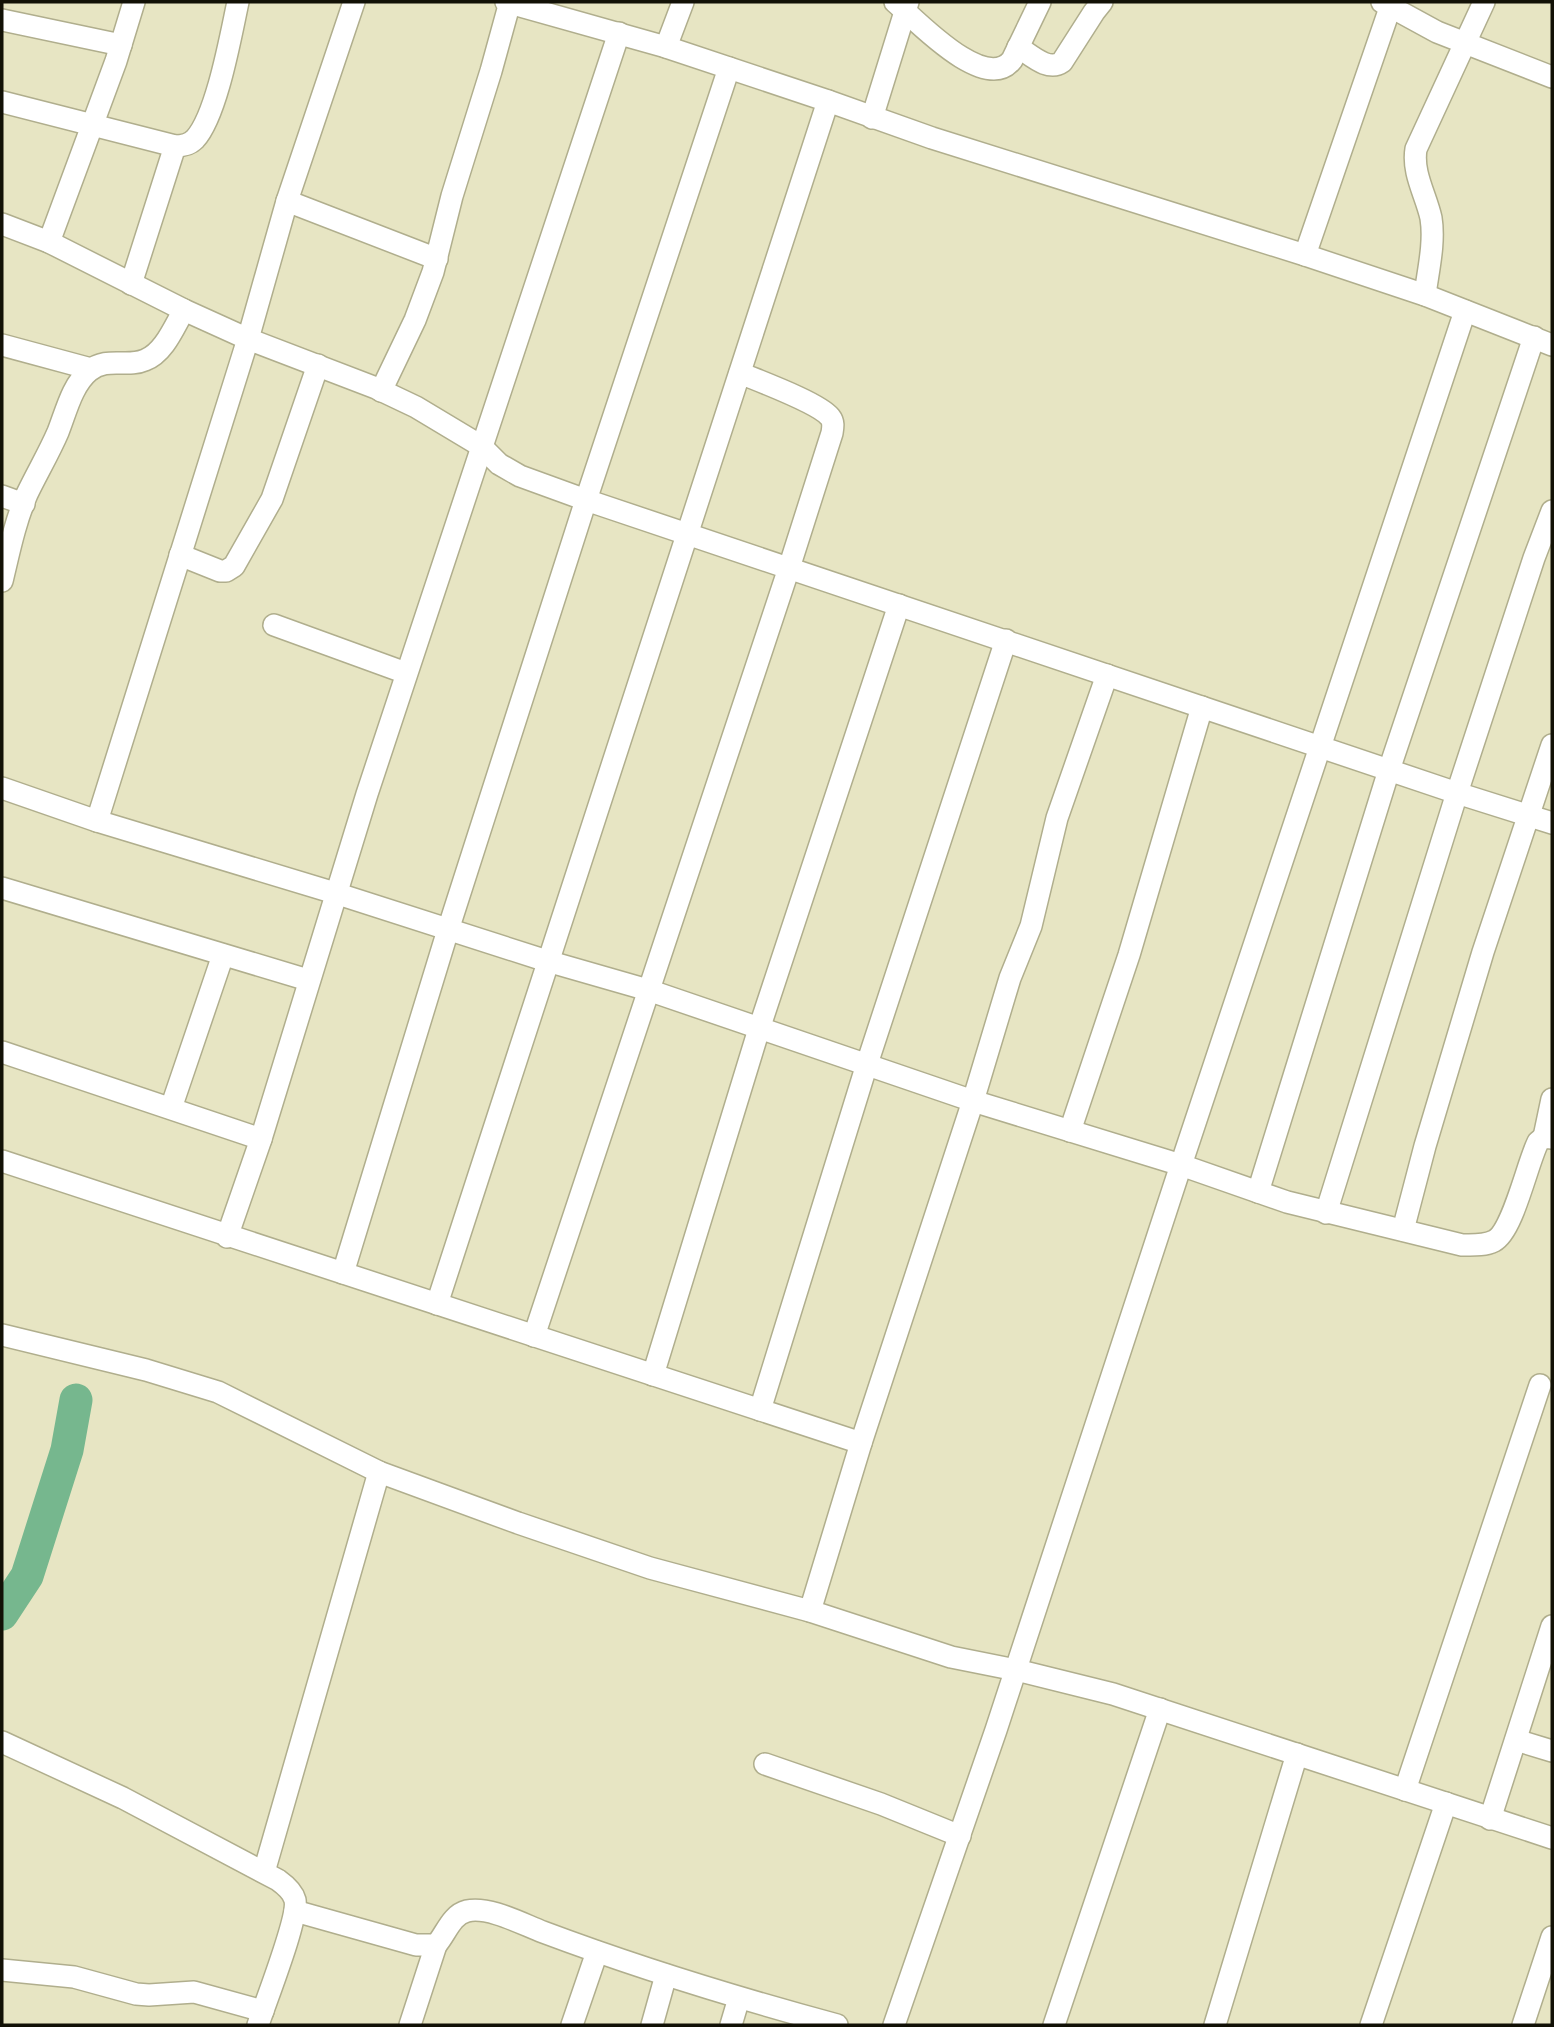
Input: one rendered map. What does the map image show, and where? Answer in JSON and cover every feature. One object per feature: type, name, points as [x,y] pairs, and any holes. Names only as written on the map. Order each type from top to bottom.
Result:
[{"type":"street","points":[[49,242],[121,45],[134,2]]},
{"type":"street","points":[[2,102],[183,146],[194,140],[209,113],[238,2]]},
{"type":"street","points":[[97,821],[248,339],[287,201],[354,2]]},
{"type":"street","points":[[374,388],[415,320],[437,259],[452,196],[491,71],[508,2],[666,47],[872,118],[1305,255],[1425,295],[1543,341],[1389,770],[1258,1192]]},
{"type":"street","points":[[666,47],[683,2]]},
{"type":"street","points":[[902,4],[931,35],[963,58],[986,68],[1000,69],[1008,65],[1040,2]]},
{"type":"street","points":[[1018,47],[1048,66],[1057,66],[1102,2]]},
{"type":"street","points":[[1425,295],[1431,249],[1431,222],[1414,160],[1416,149],[1484,2]]},
{"type":"street","points":[[1305,255],[1388,3],[1413,20],[1552,77]]},
{"type":"street","points":[[872,118],[902,4]]},
{"type":"street","points":[[2,20],[121,45]]},
{"type":"street","points":[[227,1237],[261,1139],[335,893],[406,673],[619,33]]},
{"type":"street","points":[[344,1273],[448,930],[729,68]]},
{"type":"street","points":[[437,1304],[828,101]]},
{"type":"street","points":[[131,284],[175,146]]},
{"type":"street","points":[[287,201],[437,259]]},
{"type":"street","points":[[2,224],[49,242],[248,339],[318,365],[416,407],[481,446],[499,464],[520,476],[1457,793],[1552,822]]},
{"type":"street","points":[[2,581],[24,504],[82,378],[91,369],[107,363],[145,361],[164,343],[184,310]]},
{"type":"street","points":[[894,2025],[1016,1670],[1465,311]]},
{"type":"street","points":[[2,345],[91,369]]},
{"type":"street","points":[[180,555],[220,571],[234,566],[272,499],[318,365]]},
{"type":"street","points":[[534,1336],[832,433],[832,421],[816,406],[740,373]]},
{"type":"street","points":[[2,496],[24,504]]},
{"type":"street","points":[[1326,1213],[1457,793],[1552,510]]},
{"type":"street","points":[[653,1375],[759,1029],[899,605]]},
{"type":"street","points":[[274,625],[406,673]]},
{"type":"street","points":[[760,1410],[867,1064],[1006,640]]},
{"type":"street","points":[[810,1611],[861,1443],[974,1101],[1010,978],[1036,908],[1057,818],[1107,675]]},
{"type":"street","points":[[1070,1131],[1129,955],[1202,707]]},
{"type":"street","points":[[1403,1230],[1483,952],[1552,745]]},
{"type":"street","points":[[2,788],[97,821],[648,990],[974,1101],[1181,1165],[1258,1192],[1326,1213],[1462,1245],[1485,1244],[1501,1236],[1533,1152],[1538,1142],[1548,1137],[1552,1099]]},
{"type":"street","points":[[2,888],[308,981]]},
{"type":"street","points":[[171,1108],[223,955]]},
{"type":"street","points":[[2,1052],[261,1139]]},
{"type":"street","points":[[2,1161],[861,1443]]},
{"type":"street","points":[[2,1335],[146,1370],[218,1392],[379,1472],[650,1568],[810,1611],[951,1657],[1016,1670],[1160,1709],[1552,1838]]},
{"type":"street","points":[[1405,1790],[1540,1385]]},
{"type":"street","points":[[264,1872],[379,1472]]},
{"type":"street","points":[[1490,1819],[1552,1626]]},
{"type":"street","points":[[1054,2025],[1160,1709]]},
{"type":"street","points":[[1516,1740],[1552,1751]]},
{"type":"street","points":[[2,1742],[112,1793],[264,1872],[289,1889],[295,1900],[295,1911],[260,2018],[194,1992],[136,1994],[74,1977],[2,1970]]},
{"type":"street","points":[[1215,2025],[1297,1754]]},
{"type":"street","points":[[765,1764],[881,1804],[960,1836]]},
{"type":"street","points":[[1371,2025],[1446,1803]]},
{"type":"street","points":[[410,2025],[436,1945],[458,1915],[475,1910],[496,1914],[597,1952],[812,2022],[837,2025]]},
{"type":"street","points":[[295,1911],[416,1945],[436,1945]]},
{"type":"street","points":[[1523,2025],[1552,1937]]},
{"type":"street","points":[[572,2025],[597,1952]]},
{"type":"street","points":[[652,2025],[666,1975]]},
{"type":"street","points":[[731,2025],[739,1998]]},
{"type":"waterway","points":[[2,1614],[27,1576],[67,1450],[76,1400]]}]
